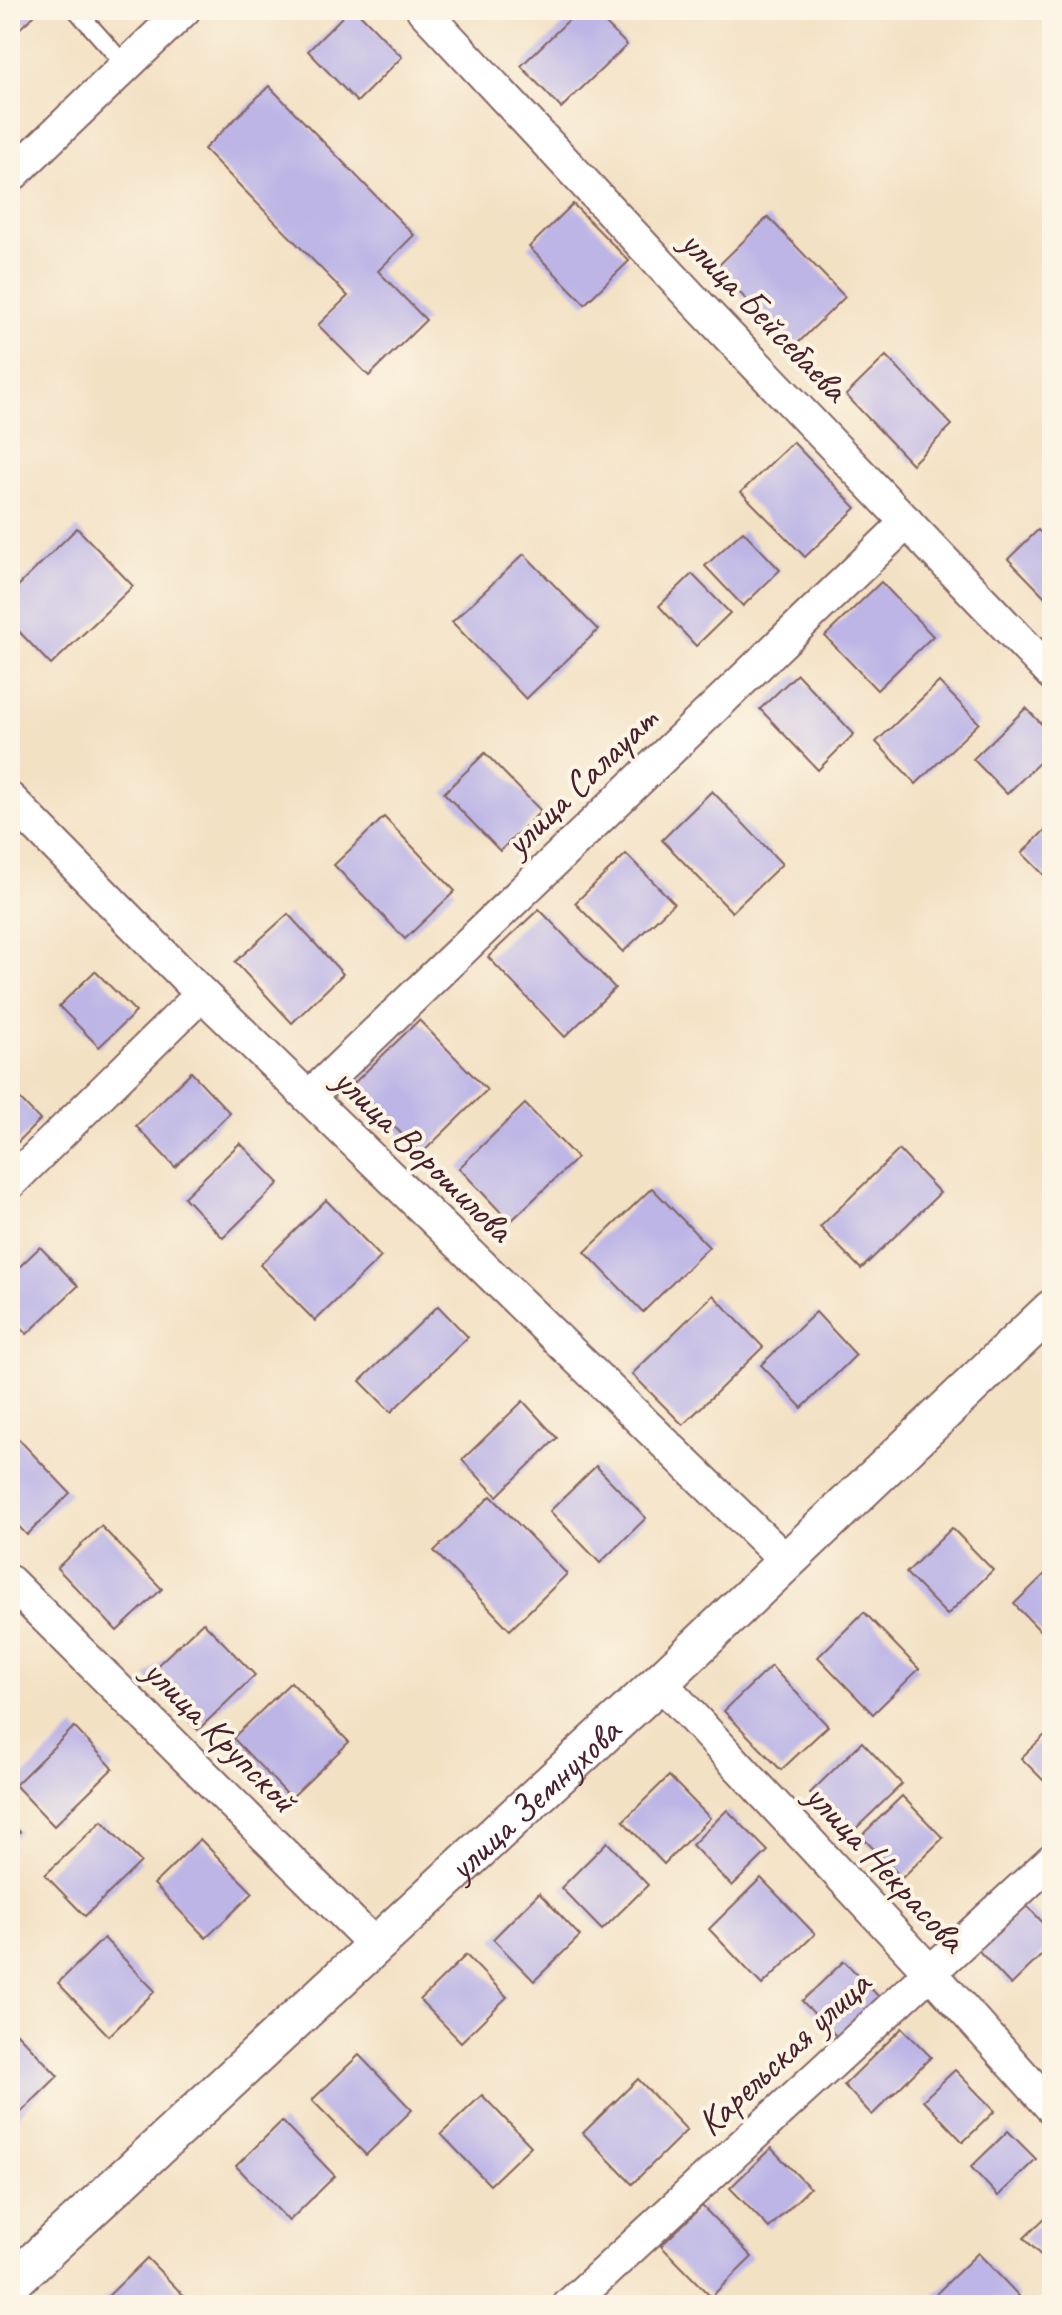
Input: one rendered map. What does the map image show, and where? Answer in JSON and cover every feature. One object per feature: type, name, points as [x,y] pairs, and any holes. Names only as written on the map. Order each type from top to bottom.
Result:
[{"type":"street","points":[[10,177],[184,10]]},
{"type":"street","name":"улица Бейсебаева","points":[[423,10],[1052,674]]},
{"type":"street","name":"улица Салауат","points":[[309,1097],[907,522]]},
{"type":"street","name":"улица Ворошилова","points":[[10,799],[202,994],[787,1562]]},
{"type":"street","points":[[10,1183],[202,994]]},
{"type":"street","name":"улица Земнухова","points":[[10,2284],[660,1682],[1052,1309]]},
{"type":"street","name":"улица Крупской","points":[[10,1582],[375,1945]]},
{"type":"street","name":"улица Некрасова","points":[[660,1682],[1052,2108]]},
{"type":"street","name":"Карельская улица","points":[[569,2305],[1052,1860]]},
{"type":"lane","points":[[76,10],[126,66]]},
{"type":"building","points":[[10,10],[30,10],[35,15],[10,37]]},
{"type":"building","points":[[349,10],[356,10],[402,57],[357,102],[308,51]]},
{"type":"building","points":[[579,10],[592,10],[627,45],[561,108],[521,66]]},
{"type":"building","points":[[269,86],[414,235],[378,271],[426,320],[369,376],[318,325],[348,296],[204,149]]},
{"type":"building","points":[[573,204],[629,261],[585,304],[529,247]]},
{"type":"building","points":[[768,217],[845,297],[793,348],[716,268]]},
{"type":"building","points":[[886,356],[952,425],[912,464],[846,395]]},
{"type":"building","points":[[793,442],[856,508],[805,557],[741,492]]},
{"type":"building","points":[[77,528],[133,586],[51,665],[10,622],[10,594]]},
{"type":"building","points":[[1038,530],[1052,544],[1052,604],[1008,559]]},
{"type":"building","points":[[743,531],[780,570],[743,606],[705,566]]},
{"type":"building","points":[[524,554],[598,630],[526,699],[452,622]]},
{"type":"building","points":[[692,574],[730,613],[696,646],[659,606]]},
{"type":"building","points":[[881,582],[933,636],[877,690],[825,636]]},
{"type":"building","points":[[797,674],[854,734],[818,770],[760,709]]},
{"type":"building","points":[[939,682],[979,723],[916,784],[876,742]]},
{"type":"building","points":[[1026,708],[1052,735],[1052,750],[1007,794],[973,759]]},
{"type":"building","points":[[485,753],[541,811],[500,851],[444,793]]},
{"type":"building","points":[[712,791],[782,864],[732,912],[662,840]]},
{"type":"building","points":[[384,817],[455,891],[405,939],[334,865]]},
{"type":"building","points":[[1052,823],[1052,883],[1022,853]]},
{"type":"building","points":[[626,854],[674,903],[623,952],[575,903]]},
{"type":"building","points":[[539,909],[615,988],[565,1037],[488,957]]},
{"type":"building","points":[[288,914],[343,974],[292,1023],[235,962]]},
{"type":"building","points":[[95,971],[136,1012],[99,1047],[59,1006]]},
{"type":"building","points":[[419,1020],[487,1090],[421,1154],[353,1084]]},
{"type":"building","points":[[191,1072],[230,1113],[175,1167],[136,1126]]},
{"type":"building","points":[[10,1089],[40,1120],[10,1150]]},
{"type":"building","points":[[525,1104],[577,1158],[510,1222],[459,1168]]},
{"type":"building","points":[[240,1143],[279,1183],[223,1238],[184,1197]]},
{"type":"building","points":[[899,1150],[940,1193],[861,1269],[820,1227]]},
{"type":"building","points":[[652,1188],[709,1247],[643,1312],[585,1252]]},
{"type":"building","points":[[326,1200],[381,1257],[315,1321],[260,1265]]},
{"type":"building","points":[[40,1247],[78,1286],[27,1334],[10,1316],[10,1276]]},
{"type":"building","points":[[713,1295],[763,1347],[683,1425],[632,1374]]},
{"type":"building","points":[[438,1306],[468,1337],[391,1412],[360,1381]]},
{"type":"building","points":[[816,1312],[856,1355],[802,1408],[761,1365]]},
{"type":"building","points":[[523,1401],[557,1438],[497,1496],[462,1460]]},
{"type":"building","points":[[10,1430],[70,1493],[27,1535],[10,1517]]},
{"type":"building","points":[[596,1466],[646,1518],[600,1563],[550,1511]]},
{"type":"building","points":[[491,1496],[567,1574],[510,1630],[434,1551]]},
{"type":"building","points":[[101,1526],[162,1589],[117,1631],[57,1568]]},
{"type":"building","points":[[952,1528],[993,1570],[947,1615],[906,1573]]},
{"type":"building","points":[[1052,1567],[1052,1643],[1014,1604]]},
{"type":"building","points":[[864,1612],[919,1669],[873,1714],[818,1657]]},
{"type":"building","points":[[203,1622],[255,1675],[198,1730],[146,1676]]},
{"type":"building","points":[[771,1666],[828,1726],[781,1770],[724,1711]]},
{"type":"building","points":[[291,1682],[349,1742],[291,1798],[233,1738]]},
{"type":"building","points":[[74,1727],[113,1768],[54,1826],[15,1785]]},
{"type":"building","points":[[1052,1728],[1052,1789],[1021,1758]]},
{"type":"building","points":[[862,1742],[902,1784],[849,1835],[810,1793]]},
{"type":"building","points":[[669,1776],[710,1818],[664,1864],[623,1821]]},
{"type":"building","points":[[902,1796],[943,1838],[902,1878],[861,1836]]},
{"type":"building","points":[[727,1810],[768,1851],[732,1886],[692,1845]]},
{"type":"building","points":[[102,1821],[141,1862],[85,1916],[45,1875]]},
{"type":"building","points":[[10,1822],[20,1832],[10,1842]]},
{"type":"building","points":[[200,1839],[253,1893],[206,1938],[154,1884]]},
{"type":"building","points":[[607,1842],[648,1885],[602,1930],[561,1888]]},
{"type":"building","points":[[761,1878],[815,1934],[762,1985],[709,1929]]},
{"type":"building","points":[[539,1893],[580,1936],[534,1981],[493,1939]]},
{"type":"building","points":[[1025,1904],[1052,1932],[1052,1945],[1011,1985],[978,1950]]},
{"type":"building","points":[[104,1938],[155,1991],[109,2036],[58,1983]]},
{"type":"building","points":[[466,1955],[507,1997],[461,2042],[420,2000]]},
{"type":"building","points":[[844,1961],[884,2002],[843,2043],[802,2001]]},
{"type":"building","points":[[902,2028],[931,2057],[872,2115],[844,2085]]},
{"type":"building","points":[[17,2033],[58,2076],[12,2121],[10,2040]]},
{"type":"building","points":[[359,2055],[412,2110],[366,2155],[312,2100]]},
{"type":"building","points":[[955,2070],[995,2111],[963,2142],[923,2100]]},
{"type":"building","points":[[638,2079],[687,2130],[632,2184],[583,2133]]},
{"type":"building","points":[[482,2095],[531,2146],[490,2185],[441,2134]]},
{"type":"building","points":[[282,2121],[335,2176],[289,2221],[236,2166]]},
{"type":"building","points":[[1008,2131],[1036,2159],[998,2196],[971,2167]]},
{"type":"building","points":[[771,2148],[810,2188],[769,2228],[730,2188]]},
{"type":"building","points":[[702,2206],[752,2257],[711,2297],[661,2246]]},
{"type":"building","points":[[1052,2211],[1052,2267],[1024,2238]]},
{"type":"building","points":[[978,2253],[1019,2296],[1009,2305],[938,2305],[932,2298]]},
{"type":"building","points":[[147,2258],[193,2305],[101,2303]]}]
